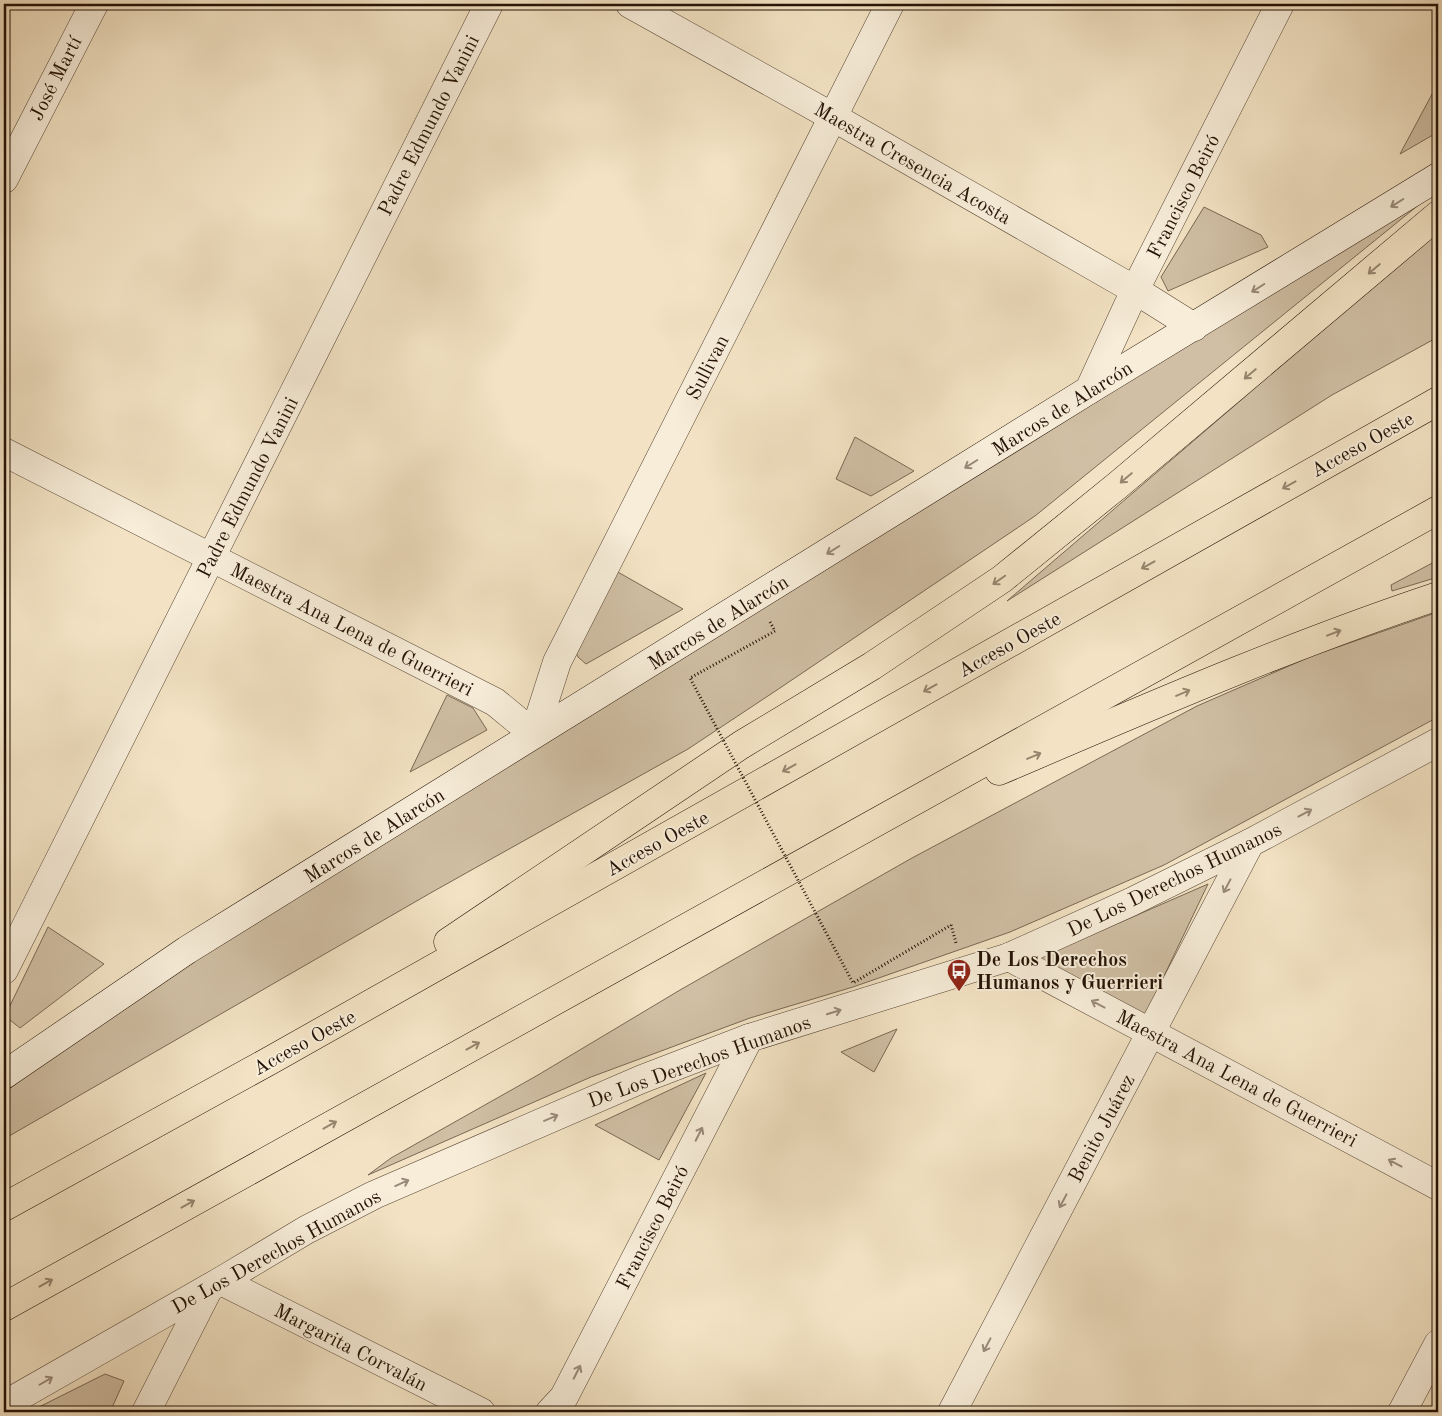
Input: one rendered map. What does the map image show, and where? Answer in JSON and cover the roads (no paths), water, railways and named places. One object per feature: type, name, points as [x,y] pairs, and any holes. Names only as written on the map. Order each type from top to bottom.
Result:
[{"type":"highway","points":[[271,1060],[741,745],[872,666],[1002,579],[1118,485],[1438,215]]},
{"type":"highway","name":"Acceso Oeste","points":[[4,1207],[271,1060],[1438,401]]},
{"type":"highway","points":[[4,1306],[1438,510]]},
{"type":"highway","points":[[860,831],[1216,679],[1370,619],[1438,596]]},
{"type":"street","name":"José Martí","points":[[4,179],[94,4]]},
{"type":"street","name":"Padre Edmundo Vanini","points":[[4,970],[489,4]]},
{"type":"street","name":"Maestra Cresencia Acosta","points":[[630,4],[833,117],[1135,290],[1194,327]]},
{"type":"street","name":"Sullivan","points":[[534,734],[557,662],[890,4]]},
{"type":"street","name":"Francisco Beiró","points":[[1090,390],[1135,290],[1280,4]]},
{"type":"street","name":"Marcos de Alarcón","points":[[4,1075],[186,950],[1090,390],[1438,177]]},
{"type":"street","name":"Maestra Ana Lena de Guerrieri","points":[[4,452],[495,702],[534,734]]},
{"type":"street","name":"De Los Derechos Humanos","points":[[4,1405],[215,1285],[306,1230],[374,1195],[642,1079],[749,1038],[1009,957],[1131,902],[1250,843],[1438,742]]},
{"type":"street","name":"Benito Juárez","points":[[952,1412],[1250,843]]},
{"type":"street","name":"Maestra Ana Lena de Guerrieri","points":[[1009,957],[1438,1186]]},
{"type":"street","name":"Francisco Beiró","points":[[550,1412],[564,1397],[749,1038]]},
{"type":"street","points":[[146,1412],[215,1285]]},
{"type":"street","name":"Margarita Corvalán","points":[[215,1285],[481,1412]]},
{"type":"street","points":[[1402,1412],[1438,1344]]},
{"type":"place","name":"De Los Derechos Humanos y Guerrieri","points":[[959,992]]}]
